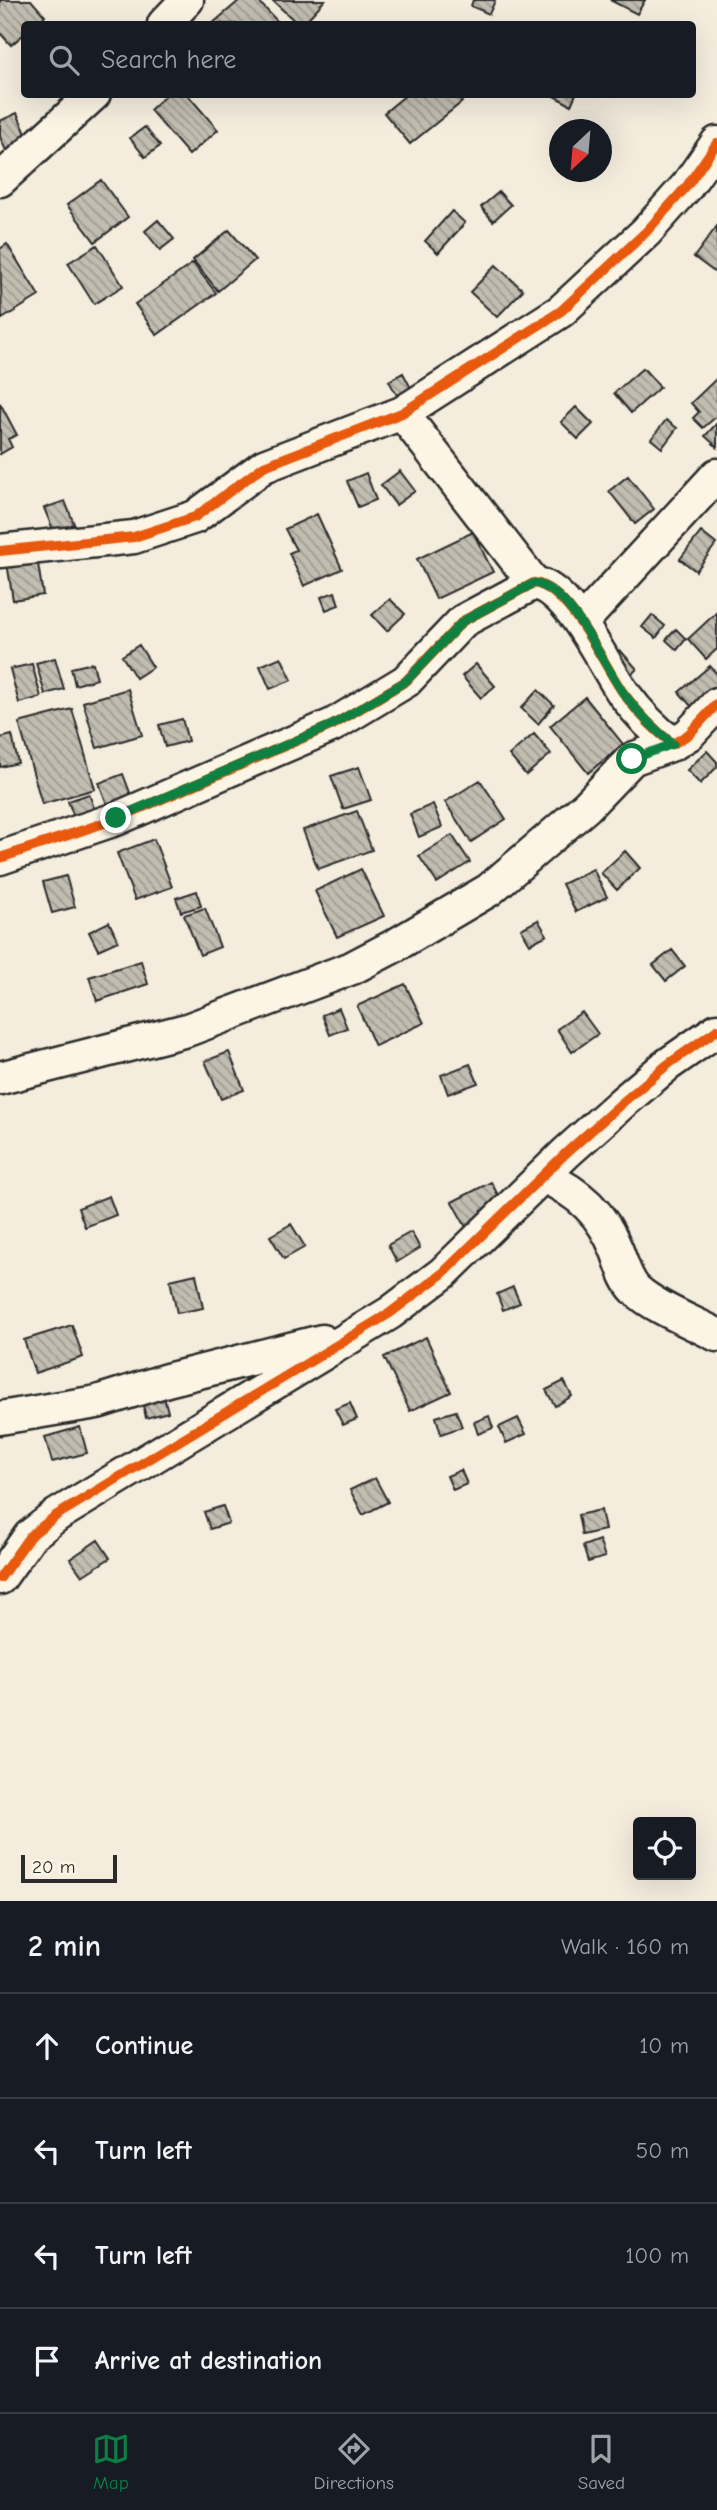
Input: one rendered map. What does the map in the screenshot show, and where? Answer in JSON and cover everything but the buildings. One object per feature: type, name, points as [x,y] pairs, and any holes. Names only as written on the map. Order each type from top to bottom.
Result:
[{"type":"street","points":[[167,21],[187,0]]},
{"type":"street","points":[[0,180],[90,98]]},
{"type":"street","points":[[0,551],[134,537],[195,517],[264,466],[402,413],[561,311],[646,232],[687,186],[717,143]]},
{"type":"street","points":[[402,413],[534,583]]},
{"type":"street","points":[[581,623],[717,475]]},
{"type":"street","points":[[0,858],[116,818],[332,725],[406,681],[463,621],[534,583],[542,584],[560,598],[581,623],[624,694],[655,731],[673,744]]},
{"type":"street","points":[[0,1078],[187,1030],[352,968],[489,890],[587,806],[632,759],[673,744],[689,734],[717,704]]},
{"type":"street","points":[[0,1578],[30,1536],[57,1515],[390,1312],[443,1273],[622,1103],[667,1065],[717,1030]]},
{"type":"street","points":[[543,1176],[567,1187],[601,1219],[627,1279],[636,1290],[717,1335]]},
{"type":"street","points":[[0,1418],[97,1402],[167,1380],[352,1334]]},
{"type":"cycle path","points":[[0,551],[134,537],[195,517],[264,466],[402,413],[561,311],[646,232],[687,186],[717,143]]},
{"type":"cycle path","points":[[0,858],[116,819],[333,725],[406,681],[463,621],[534,583],[547,588],[573,613],[629,701],[673,744],[689,734],[717,704]]},
{"type":"cycle path","points":[[0,1578],[30,1536],[57,1515],[390,1313],[443,1273],[566,1153],[622,1103],[667,1065],[717,1030]]},
{"type":"route","points":[[116,818],[332,725],[406,681],[463,621],[534,583],[542,584],[560,598],[581,623],[624,694],[655,731],[673,744],[632,759]]}]
